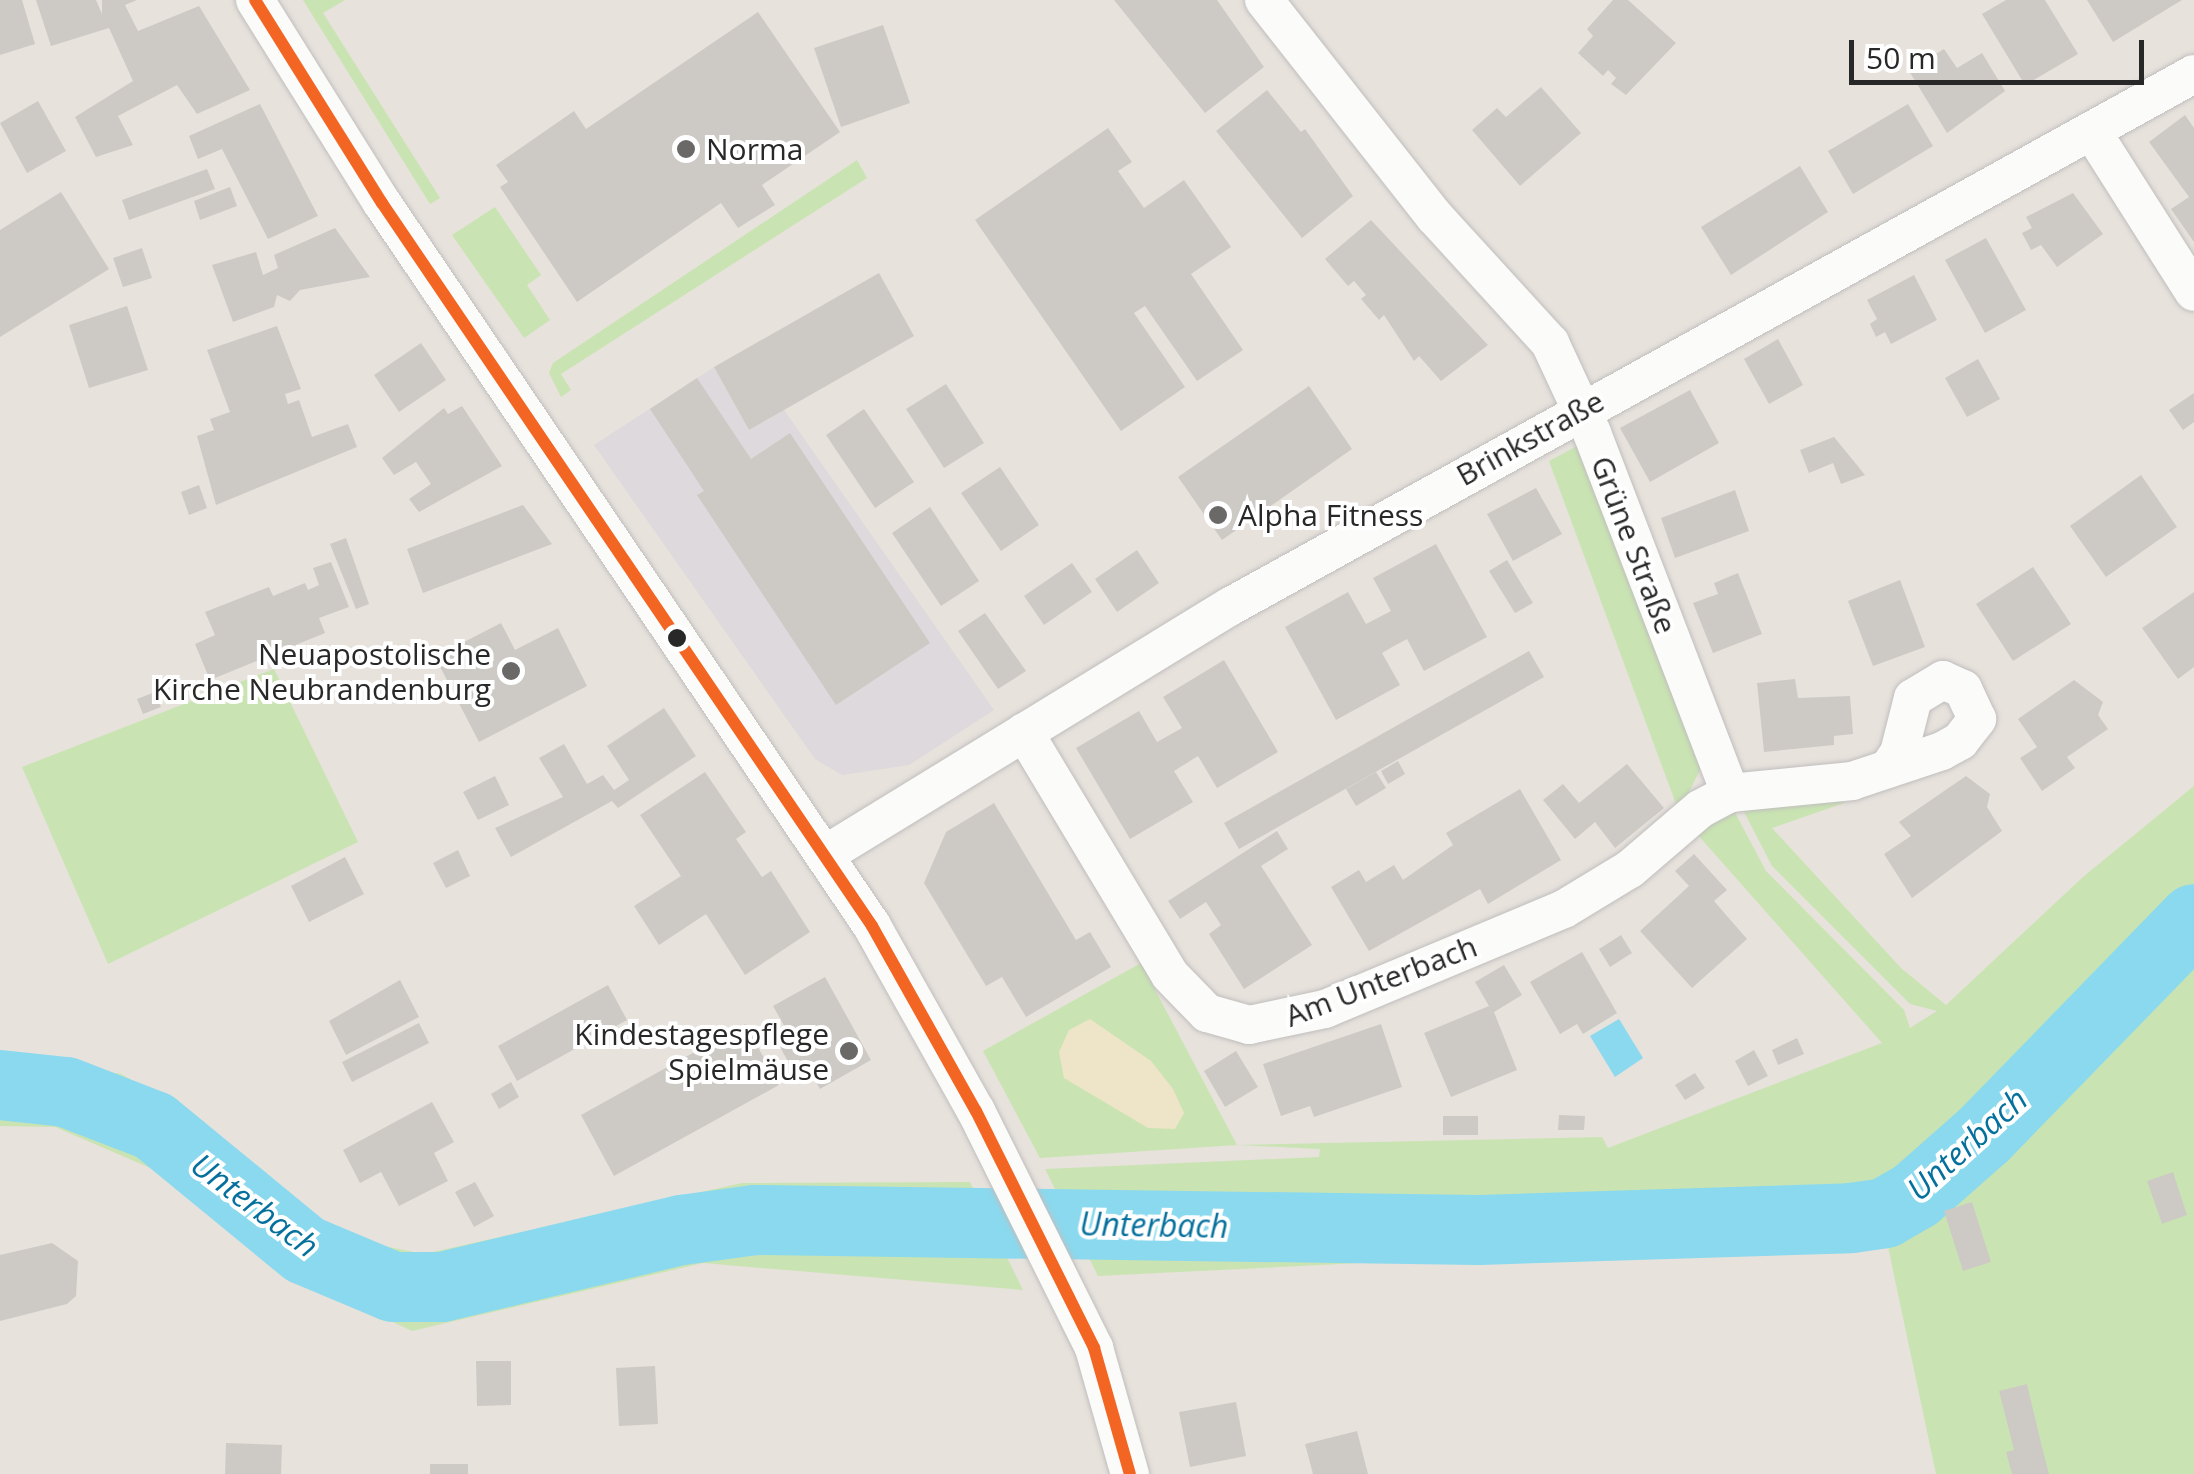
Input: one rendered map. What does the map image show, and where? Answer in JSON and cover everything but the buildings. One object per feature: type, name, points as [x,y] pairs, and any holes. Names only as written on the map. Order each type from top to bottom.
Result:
[{"type":"street","points":[[256,0],[393,219],[826,854],[1011,1178],[1094,1348],[1130,1474]]},
{"type":"street","name":"Grüne Straße","points":[[1264,0],[1435,217],[1532,317],[1582,409],[1730,793]]},
{"type":"street","name":"Brinkstraße","points":[[826,854],[1231,606],[2194,74]]},
{"type":"street","points":[[2093,133],[2194,292]]},
{"type":"street","name":"Am Unterbach","points":[[1024,732],[1170,975],[1207,1013],[1249,1024],[1325,1009],[1564,909],[1630,869],[1700,809],[1730,793]]},
{"type":"street","points":[[1730,793],[1852,781],[1888,770]]},
{"type":"shaded area","points":[[714,367],[749,430],[784,410],[994,710],[909,765],[842,775],[815,759],[594,445]]},
{"type":"green space","points":[[303,0],[345,0],[323,13],[440,198],[430,204]]},
{"type":"green space","points":[[857,160],[867,178],[561,374],[571,390],[561,397],[549,373],[553,363]]},
{"type":"green space","points":[[495,207],[541,275],[527,285],[550,320],[524,338],[452,235]]},
{"type":"green space","points":[[1577,446],[1703,764],[1679,812],[1549,461]]},
{"type":"green space","points":[[274,669],[358,842],[108,964],[22,767]]},
{"type":"green space","points":[[2194,786],[2194,1474],[1936,1474],[1886,1237],[1098,1276],[1045,1169],[1319,1157],[1320,1149],[1237,1145],[1602,1137],[1608,1148],[1882,1043],[1697,834],[1733,809],[1766,871],[1904,1010],[1910,1028],[1937,1011],[1910,1004],[1772,866],[1741,806],[1839,794],[1844,803],[1772,828],[1901,968],[1946,1005],[2083,877]]},
{"type":"green space","points":[[1141,963],[1237,1145],[1040,1158],[983,1051]]},
{"type":"green space","points":[[0,1052],[121,1074],[202,1120],[272,1188],[344,1238],[424,1254],[742,1183],[970,1182],[1023,1290],[703,1263],[412,1331],[292,1275],[176,1179],[55,1127],[0,1126]]},
{"type":"sand","points":[[1090,1019],[1151,1061],[1173,1089],[1184,1113],[1175,1129],[1148,1128],[1064,1078],[1059,1052],[1069,1030]]},
{"type":"water","points":[[1619,1019],[1643,1058],[1615,1077],[1590,1036]]},
{"type":"waterway","name":"Unterbach","points":[[0,1085],[66,1092],[154,1126],[305,1250],[393,1287],[442,1287],[682,1230],[755,1220],[1479,1230],[1851,1218],[1885,1213],[1916,1195],[1984,1135],[2194,919]]},
{"type":"transit line","points":[[255,0],[382,203],[872,926],[976,1111],[1094,1348],[1130,1474]]},
{"type":"place","name":"Norma","points":[[686,149]]},
{"type":"place","name":"Alpha Fitness","points":[[1218,515]]},
{"type":"place","name":"Neuapostolische Kirche Neubrandenburg","points":[[511,671]]},
{"type":"place","name":"Kindestagespflege Spielmäuse","points":[[849,1051]]}]
